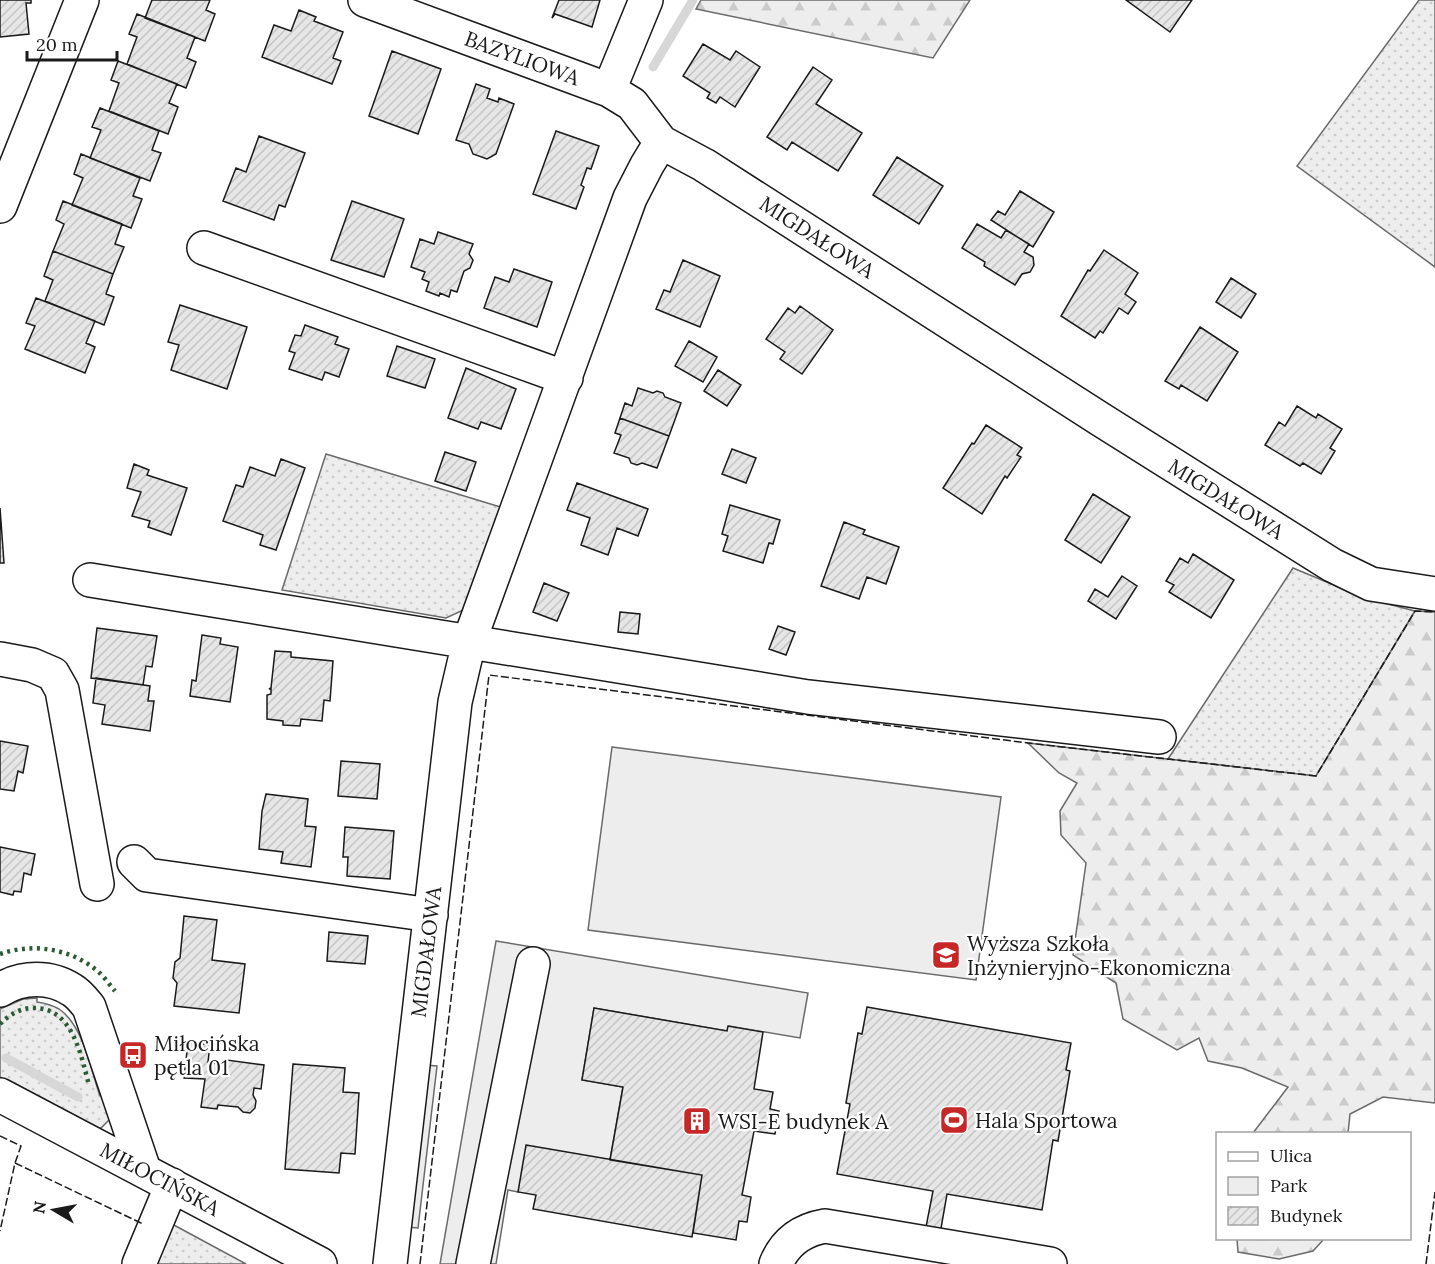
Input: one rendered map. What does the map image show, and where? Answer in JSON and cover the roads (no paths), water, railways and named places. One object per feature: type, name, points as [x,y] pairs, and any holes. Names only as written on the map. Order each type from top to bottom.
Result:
[{"type":"street","points":[[0,206],[82,0]]},
{"type":"street","name":"BAZYLIOWA","points":[[365,0],[609,90],[632,104],[661,142]]},
{"type":"street","points":[[609,90],[646,0]]},
{"type":"street","name":"MIGDAŁOWA","points":[[390,1264],[455,702],[470,642],[630,198],[646,165],[661,142],[704,165],[1332,565],[1371,584],[1435,594]]},
{"type":"street","points":[[204,248],[566,378]]},
{"type":"street","points":[[90,580],[808,697],[1159,737]]},
{"type":"street","points":[[0,659],[32,665],[53,674],[62,690],[97,884]]},
{"type":"street","points":[[134,862],[147,875],[430,915]]},
{"type":"street","points":[[473,1264],[533,964]]},
{"type":"street","points":[[0,990],[30,979],[54,980],[75,991],[89,1007],[158,1177],[139,1264]]},
{"type":"street","name":"MIŁOCIŃSKA","points":[[0,1095],[320,1264]]},
{"type":"street","points":[[776,1264],[790,1241],[808,1230],[825,1226],[1050,1264]]},
{"type":"waterway","points":[[653,67],[693,0]]},
{"type":"waterway","points":[[6,1058],[78,1097]]},
{"type":"place","name":"Wyższa Szkoła Inżynieryjno-Ekonomiczna","points":[[946,955]]},
{"type":"place","name":"Miłocińska pętla 01","points":[[133,1055]]},
{"type":"place","name":"Hala Sportowa","points":[[954,1120]]},
{"type":"place","name":"WSI-E budynek A","points":[[697,1121]]}]
